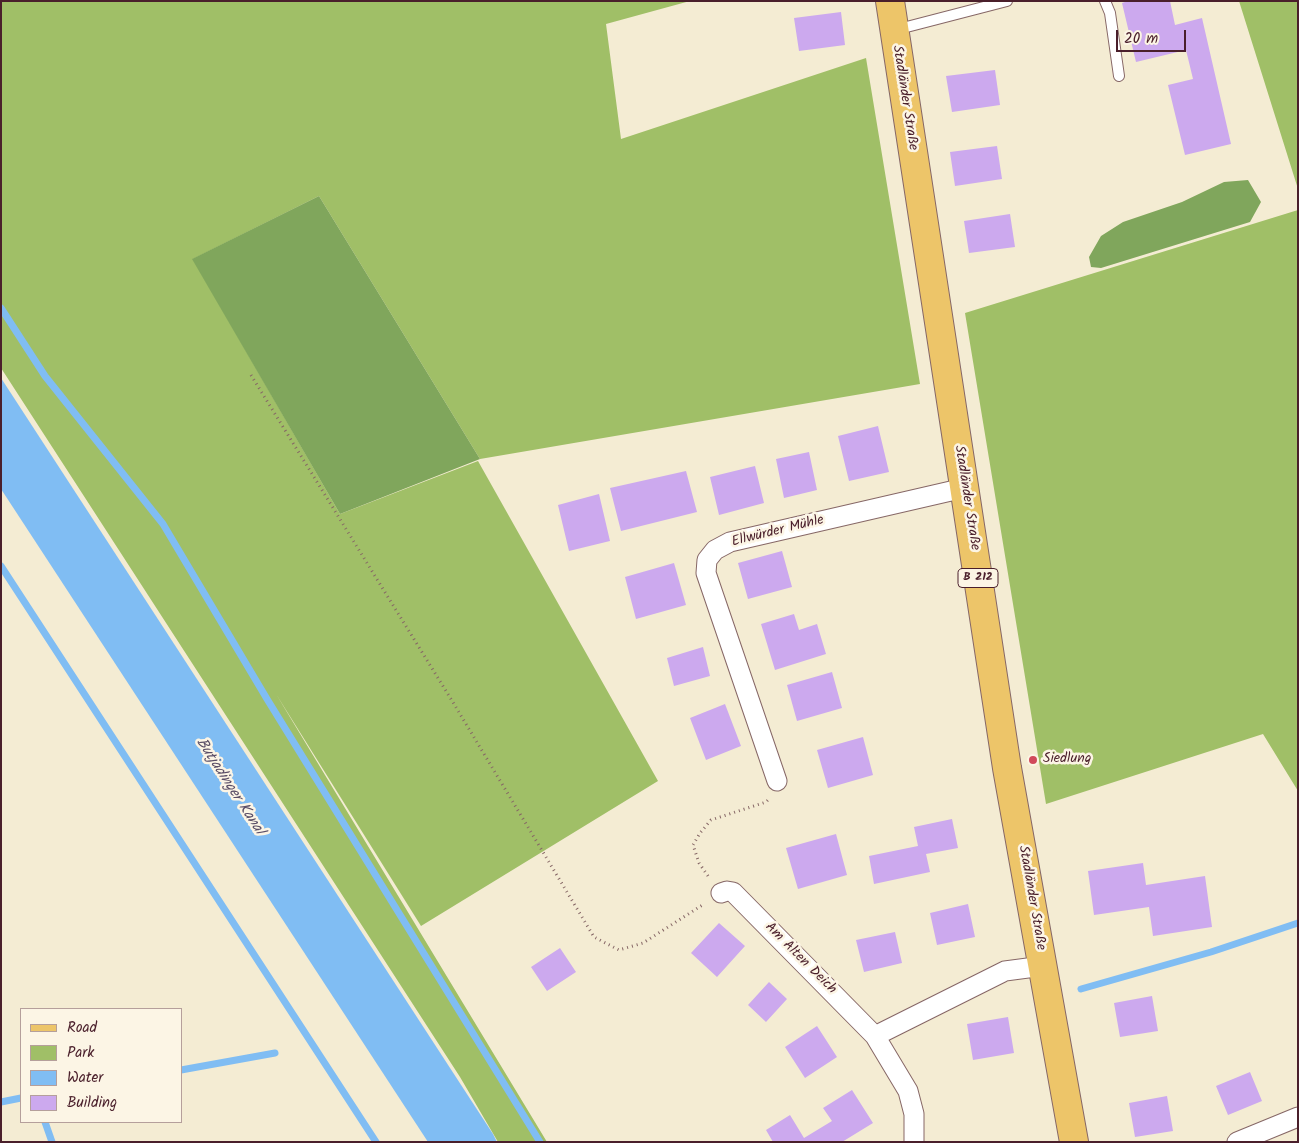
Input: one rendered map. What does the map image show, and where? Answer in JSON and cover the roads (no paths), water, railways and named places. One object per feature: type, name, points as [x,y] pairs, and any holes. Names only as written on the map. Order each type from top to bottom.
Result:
[{"type":"main road","name":"Stadländer Straße","points":[[890,1],[1007,768],[1074,1142]]},
{"type":"street","name":"Ellwürder Mühle","points":[[777,781],[706,573],[707,560],[715,550],[730,542],[964,488]]},
{"type":"street","name":"Am Alten Deich","points":[[721,893],[733,892],[875,1036],[908,1091],[914,1114],[914,1142]]},
{"type":"street","points":[[875,1036],[1005,971],[1043,966]]},
{"type":"street","points":[[1236,1142],[1298,1117]]},
{"type":"lane","points":[[894,30],[1007,1]]},
{"type":"lane","points":[[1105,1],[1110,13],[1119,76]]},
{"type":"water","name":"Butjadinger Kanal","points":[[1,378],[497,1142],[428,1142],[1,489]]},
{"type":"waterway","points":[[1,308],[45,376],[163,524],[267,699],[540,1142]]},
{"type":"waterway","points":[[1,566],[376,1142]]},
{"type":"waterway","points":[[1081,989],[1211,952],[1298,923]]},
{"type":"waterway","points":[[182,1070],[275,1053]]},
{"type":"waterway","points":[[1,1102],[20,1098]]},
{"type":"waterway","points":[[45,1123],[52,1142]]},
{"type":"place","name":"Siedlung","points":[[1033,760]]}]
